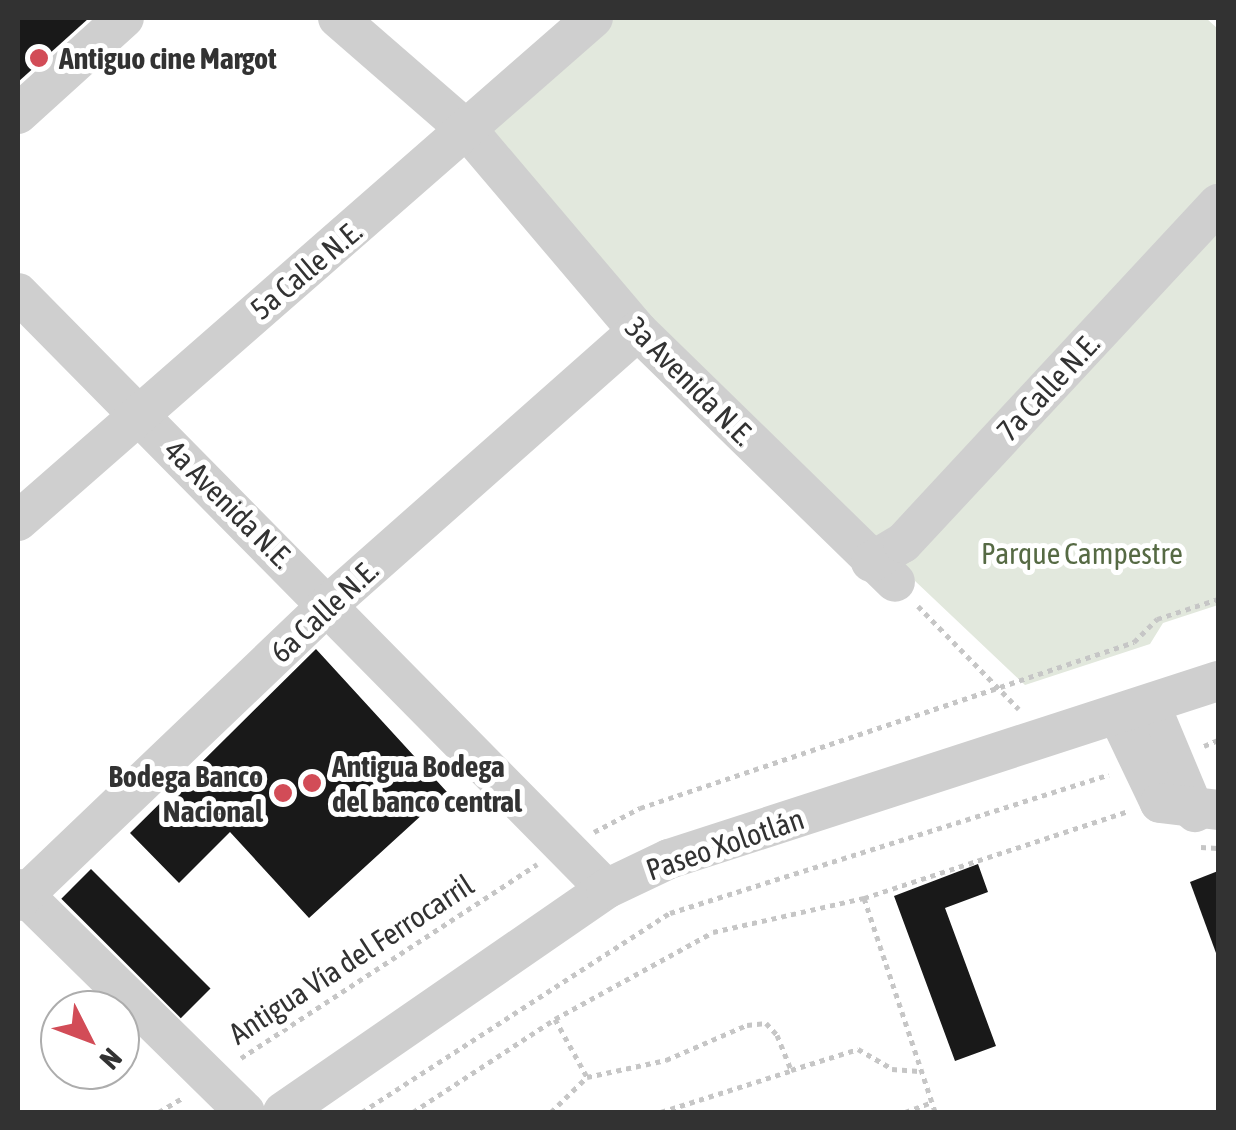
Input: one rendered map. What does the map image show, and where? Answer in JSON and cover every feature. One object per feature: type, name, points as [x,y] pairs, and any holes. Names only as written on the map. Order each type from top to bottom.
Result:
[{"type":"street","points":[[18,114],[124,18]]},
{"type":"street","name":"3a Avenida N.E.","points":[[338,18],[469,132],[638,331],[883,572]]},
{"type":"street","name":"5a Calle N.E.","points":[[18,521],[137,412],[469,132],[593,18]]},
{"type":"street","name":"7a Calle N.E.","points":[[883,572],[904,542],[1218,204]]},
{"type":"street","name":"4a Avenida N.E.","points":[[18,293],[570,845],[606,889]]},
{"type":"street","name":"6a Calle N.E.","points":[[20,895],[329,604],[638,331]]},
{"type":"street","name":"Paseo Xolotlán","points":[[283,1112],[606,889],[669,859],[1135,712],[1218,681]]},
{"type":"street","points":[[1135,712],[1202,822]]},
{"type":"street","points":[[20,895],[244,1112]]},
{"type":"path","points":[[883,572],[1048,740]]},
{"type":"path","name":"Antigua Vía del Ferrocarril","points":[[159,1112],[570,845],[640,808],[1001,690],[1134,642],[1156,619],[1218,599]]},
{"type":"path","points":[[362,1112],[670,913],[1123,771]]},
{"type":"path","points":[[1132,798],[1136,809],[1147,816]]},
{"type":"path","points":[[412,1112],[555,1019],[712,932],[864,898],[1136,809]]},
{"type":"path","points":[[1202,822],[1218,848]]},
{"type":"path","points":[[864,898],[935,1112]]},
{"type":"path","points":[[555,1019],[587,1077]]},
{"type":"path","points":[[551,1112],[587,1077],[626,1074],[766,1024],[791,1070]]},
{"type":"path","points":[[661,1112],[858,1049],[892,1069],[919,1071]]},
{"type":"path","points":[[905,1112],[930,1103]]},
{"type":"green space","name":"Parque Campestre","points":[[614,18],[1206,18],[1218,29],[1218,605],[1163,623],[1150,644],[1025,685],[839,509],[469,132]]},
{"type":"building","name":"Antiguo cine Margot","points":[[18,18],[89,18],[18,82]]},
{"type":"building","name":"Antigua Bodega del banco central","points":[[316,649],[447,792],[309,918],[230,832],[179,883],[130,833]]},
{"type":"building","points":[[978,864],[988,892],[945,908],[996,1046],[955,1061],[894,896]]},
{"type":"building","points":[[91,869],[211,989],[181,1018],[61,899]]},
{"type":"building","points":[[1218,871],[1218,953],[1216,953],[1190,882]]},
{"type":"place","name":"Antiguo cine Margot","points":[[39,58]]},
{"type":"place","name":"Antigua Bodega del banco central","points":[[312,783]]},
{"type":"place","name":"Bodega Banco Nacional","points":[[283,793]]}]
